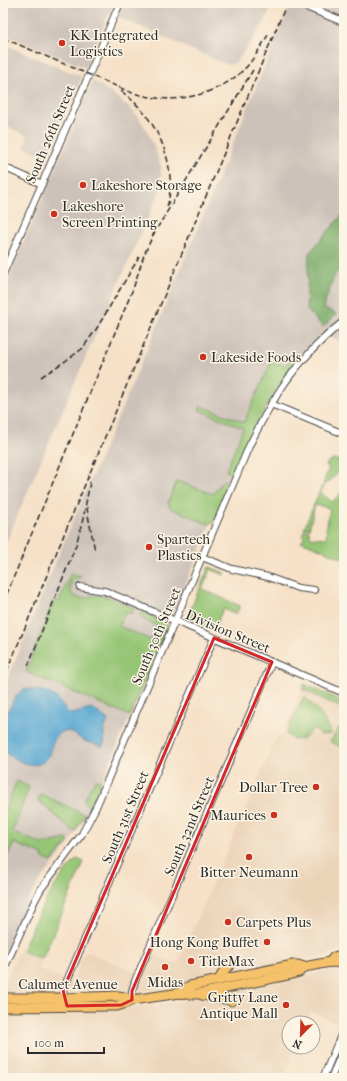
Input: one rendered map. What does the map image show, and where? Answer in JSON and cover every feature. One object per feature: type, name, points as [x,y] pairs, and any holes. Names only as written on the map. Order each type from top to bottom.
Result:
[{"type":"main road","name":"Calumet Avenue","points":[[330,962],[334,957],[344,954]]},
{"type":"main road","name":"Calumet Avenue","points":[[180,993],[188,987],[219,980],[235,981],[295,974],[304,967],[330,962],[344,963]]},
{"type":"main road","points":[[219,980],[225,969],[230,965]]},
{"type":"main road","name":"Calumet Avenue","points":[[3,1007],[118,996],[132,1000],[180,993],[199,994],[235,981]]},
{"type":"main road","points":[[199,994],[231,1001]]},
{"type":"main road","name":"Calumet Avenue","points":[[3,998],[66,1002]]},
{"type":"street","name":"South 26th Street","points":[[3,274],[120,3]]},
{"type":"street","points":[[298,3],[344,22]]},
{"type":"street","points":[[3,167],[42,184]]},
{"type":"street","name":"South 30th Street","points":[[3,971],[41,889],[82,834],[96,807],[250,444],[271,404],[286,382],[317,344],[344,321]]},
{"type":"street","points":[[271,404],[344,434]]},
{"type":"street","points":[[202,557],[232,569],[268,577],[298,588],[314,590]]},
{"type":"street","name":"Division Street","points":[[80,587],[105,590],[344,694]]},
{"type":"street","name":"South 31st Street","points":[[66,1002],[63,990],[214,638]]},
{"type":"street","name":"South 32nd Street","points":[[132,1000],[132,991],[135,981],[272,662]]},
{"type":"street","points":[[344,1028],[324,1075],[334,1077],[344,1048]]},
{"type":"highlighted area","points":[[214,638],[272,662],[132,991],[132,1000],[121,1005],[67,1006],[63,990]]},
{"type":"shaded area","points":[[3,3],[273,3],[264,23],[249,45],[236,62],[229,65],[109,13],[86,68],[3,34]]},
{"type":"shaded area","points":[[291,3],[344,3],[344,342],[321,333],[278,383],[246,440],[89,810],[68,845],[39,882],[28,900],[3,957],[3,690],[66,537],[150,343]]},
{"type":"shaded area","points":[[3,44],[82,77],[47,157],[24,147],[28,136],[3,125]]},
{"type":"shaded area","points":[[93,81],[130,108],[142,122],[156,151],[161,167],[160,191],[87,354],[3,549],[3,290]]},
{"type":"shaded area","points":[[302,689],[344,709],[344,720],[330,742],[344,748],[344,951],[170,987],[143,991],[116,993],[10,994],[5,992],[3,987],[20,950],[42,959],[38,968],[71,983],[85,951],[143,975],[152,954],[177,965],[277,736],[281,737]]},
{"type":"shaded area","points":[[344,967],[344,1020],[342,1025],[311,1012],[310,1015],[281,1015],[281,1055],[293,1055],[283,1078],[3,1078],[3,1010],[123,1008],[172,1003]]},
{"type":"green space","points":[[344,213],[344,265],[335,274],[323,308],[335,313],[336,315],[323,327],[306,309],[309,253]]},
{"type":"green space","points":[[298,352],[300,357],[274,393],[245,446],[235,471],[229,473],[226,471],[243,428],[199,410],[201,406],[244,422],[272,361],[285,366]]},
{"type":"green space","points":[[335,459],[344,463],[344,467],[326,485],[323,484],[329,467],[326,465],[329,461]]},
{"type":"green space","points":[[223,480],[229,485],[214,522],[208,524],[170,508],[168,502],[177,481],[213,494]]},
{"type":"green space","points":[[322,486],[324,487],[320,492],[332,502],[344,490],[344,559],[301,541],[304,539],[304,530],[309,531],[310,537],[326,538],[330,508],[315,505],[309,529],[304,528]]},
{"type":"green space","points":[[209,567],[226,573],[224,575],[211,569],[202,589],[240,606],[236,614],[223,609],[214,630],[187,617]]},
{"type":"green space","points":[[71,573],[82,576],[72,580],[70,588],[74,596],[82,598],[98,595],[112,598],[134,608],[133,613],[131,614],[125,612],[119,626],[151,640],[158,626],[143,619],[140,615],[142,612],[165,622],[167,626],[130,716],[26,672],[54,600],[59,602]]},
{"type":"green space","points":[[304,684],[344,702],[344,709],[302,689]]},
{"type":"green space","points":[[304,696],[320,713],[332,734],[321,735],[314,728],[308,735],[298,740],[286,734]]},
{"type":"green space","points":[[344,720],[344,748],[330,742]]},
{"type":"green space","points":[[95,780],[100,781],[101,783],[89,807],[84,801]]},
{"type":"green space","points":[[17,781],[29,787],[12,832],[42,844],[67,839],[68,842],[52,862],[42,858],[43,855],[14,843],[8,855],[3,853],[3,813]]},
{"type":"green space","points":[[41,794],[85,815],[74,832],[38,800]]},
{"type":"green space","points":[[77,859],[84,862],[42,959],[22,951],[52,890],[59,879]]},
{"type":"water","points":[[23,689],[46,692],[54,696],[70,714],[93,709],[108,720],[104,730],[103,745],[101,747],[84,741],[72,732],[65,731],[58,734],[55,738],[47,758],[43,762],[37,764],[19,761],[3,751],[3,724],[14,699]]},
{"type":"railway","points":[[3,680],[287,3]]},
{"type":"railway","points":[[3,38],[130,92],[150,97],[170,99],[195,96],[208,92],[230,80],[249,64],[257,54],[268,35]]},
{"type":"railway","points":[[3,603],[133,289],[144,255],[153,235],[253,70]]},
{"type":"railway","points":[[121,91],[134,101],[145,114],[162,142],[170,174],[170,191],[167,207]]},
{"type":"railway","points":[[41,377],[82,349],[97,328],[139,257]]},
{"type":"railway","points":[[28,666],[76,545],[90,482]]},
{"type":"railway","points":[[87,507],[95,551]]},
{"type":"place","name":"KK Integrated Logistics","points":[[62,43]]},
{"type":"place","name":"Lakeshore Storage","points":[[83,185]]},
{"type":"place","name":"Lakeshore Screen Printing","points":[[54,214]]},
{"type":"place","name":"Lakeside Foods","points":[[203,357]]},
{"type":"place","name":"Spartech Plastics","points":[[149,547]]},
{"type":"place","name":"Dollar Tree","points":[[316,787]]},
{"type":"place","name":"Maurices","points":[[274,815]]},
{"type":"place","name":"Bitter Neumann","points":[[249,857]]},
{"type":"place","name":"Carpets Plus","points":[[228,922]]},
{"type":"place","name":"Hong Kong Buffet","points":[[267,942]]},
{"type":"place","name":"TitleMax","points":[[191,961]]},
{"type":"place","name":"Midas","points":[[165,967]]},
{"type":"place","name":"Gritty Lane Antique Mall","points":[[286,1005]]}]
